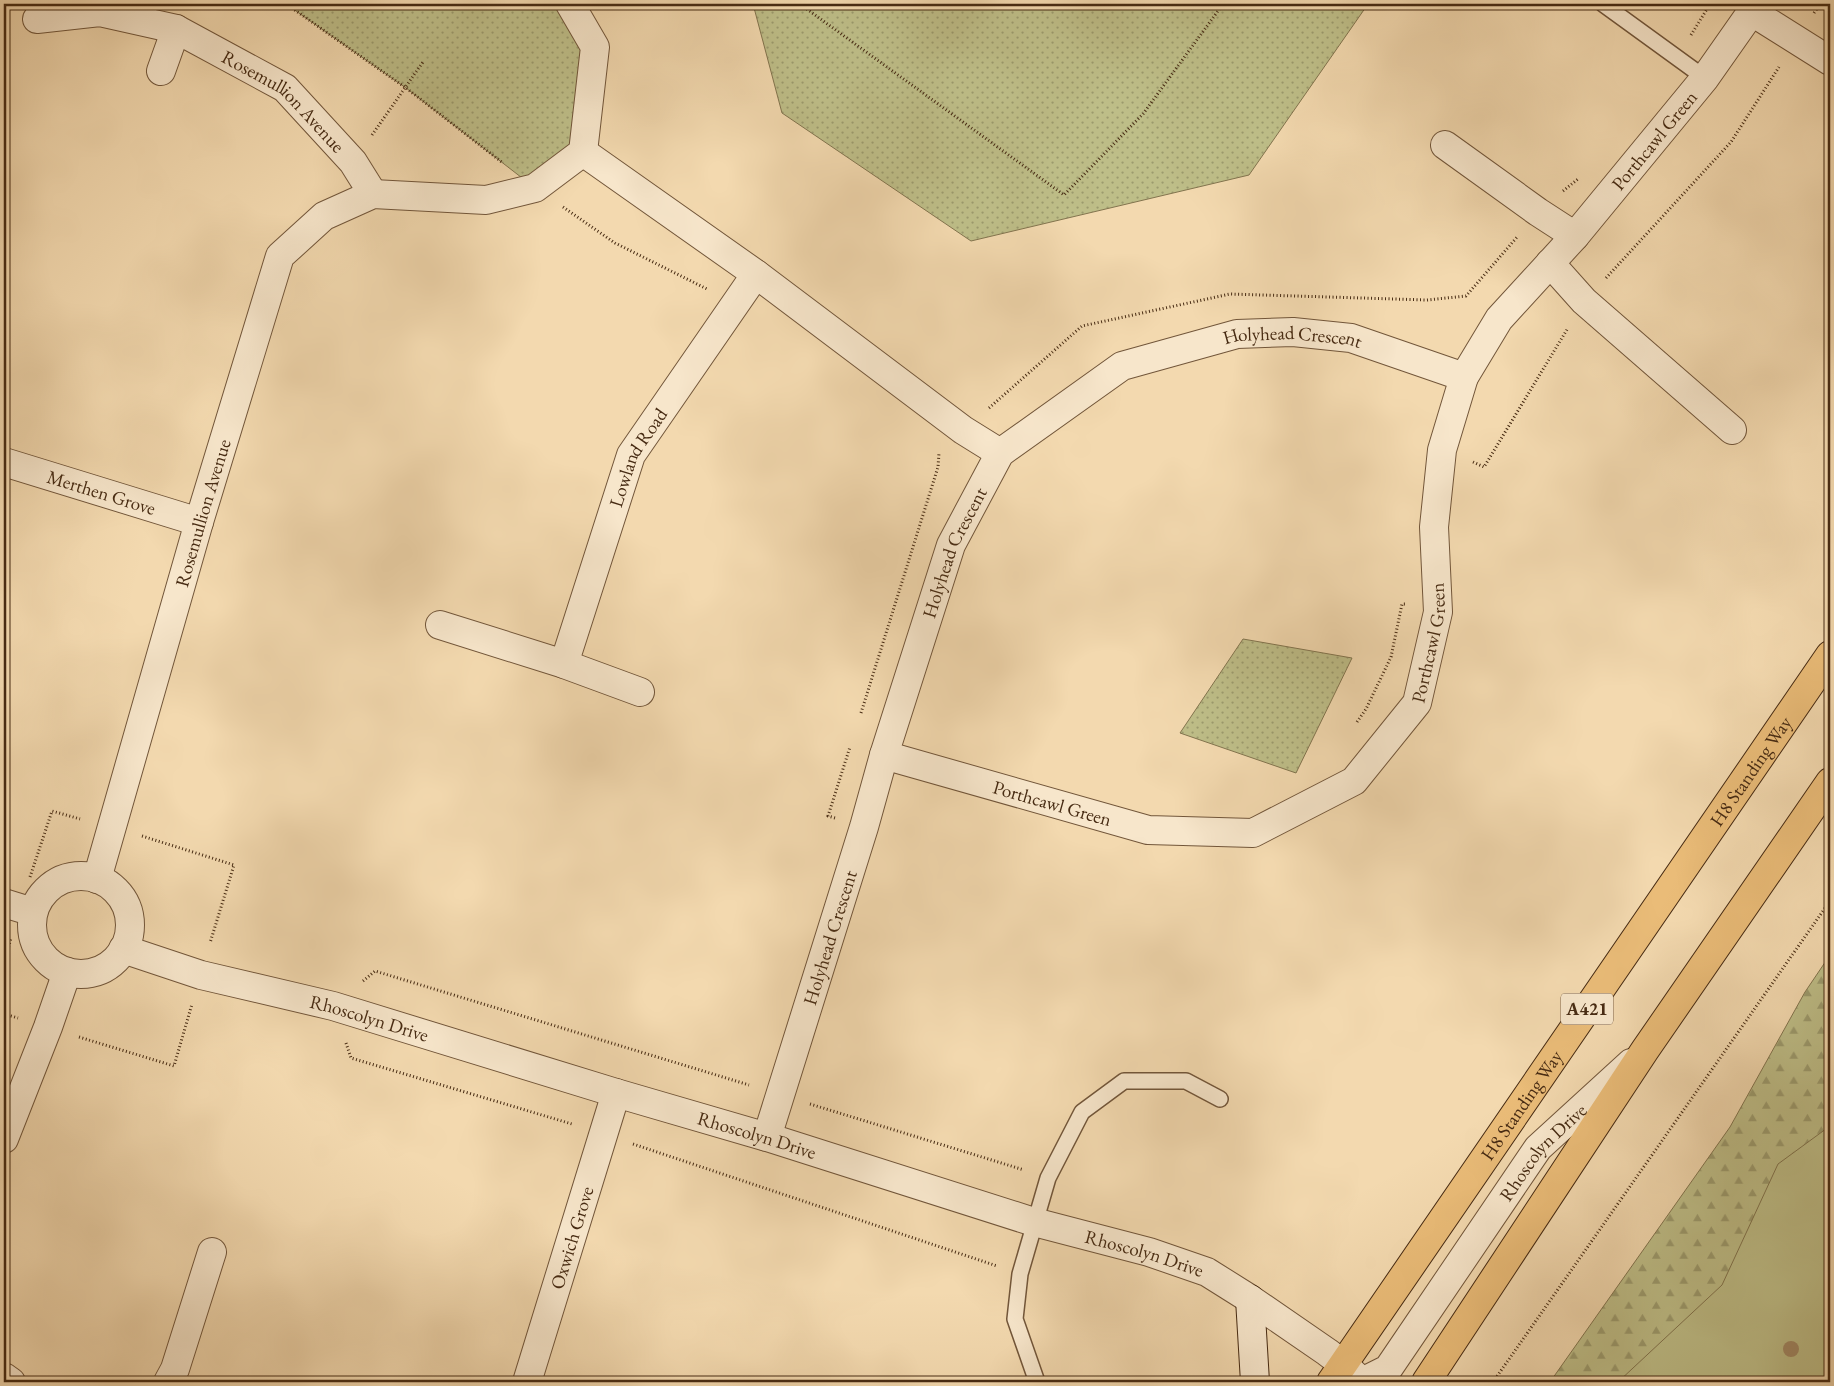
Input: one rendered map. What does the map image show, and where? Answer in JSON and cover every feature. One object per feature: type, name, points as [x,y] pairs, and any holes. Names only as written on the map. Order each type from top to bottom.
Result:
[{"type":"highway","name":"H8 Standing Way","points":[[1349,1378],[1830,655]]},
{"type":"highway","points":[[1426,1382],[1646,1050],[1830,782]]},
{"type":"street","points":[[570,4],[595,47],[583,152],[756,274],[963,430],[1000,453]]},
{"type":"street","name":"Porthcawl Green","points":[[884,755],[1148,830],[1253,833],[1354,781],[1417,703],[1438,612],[1439,601],[1434,527],[1442,450],[1464,377],[1499,319],[1575,236],[1705,78],[1754,8],[1830,61]]},
{"type":"street","name":"Rosemullion Avenue","points":[[37,19],[100,12],[176,29],[286,88],[353,162],[372,194]]},
{"type":"street","points":[[161,71],[176,29]]},
{"type":"street","points":[[1445,145],[1538,212],[1575,236]]},
{"type":"street","name":"Rosemullion Avenue","points":[[98,879],[200,522],[280,256],[324,216],[372,194],[486,200],[535,188],[583,152]]},
{"type":"street","points":[[1550,262],[1584,301],[1732,430]]},
{"type":"street","name":"Lowland Road","points":[[564,664],[631,456],[756,274]]},
{"type":"street","name":"Holyhead Crescent","points":[[768,1137],[861,837],[884,755],[951,545],[1000,453],[1122,366],[1237,334],[1293,332],[1352,338],[1464,377]]},
{"type":"street","name":"Merthen Grove","points":[[4,462],[200,522]]},
{"type":"street","points":[[440,625],[564,664],[640,692]]},
{"type":"street","points":[[78,876],[98,879],[110,886],[120,896],[127,908],[130,922],[128,936],[123,950],[112,962],[98,970],[83,974],[66,972],[55,967],[45,959],[33,937],[32,925],[19,907],[38,900],[47,889],[58,882],[78,876]]},
{"type":"street","name":"Rhoscolyn Drive","points":[[123,950],[201,976],[333,1006],[616,1093],[768,1137],[1034,1222],[1149,1252],[1207,1272],[1250,1299],[1349,1378],[1388,1369],[1538,1148],[1646,1050]]},
{"type":"street","points":[[4,1139],[48,1027],[66,972]]},
{"type":"street","name":"Oxwich Grove","points":[[527,1382],[616,1093]]},
{"type":"street","points":[[168,1382],[175,1369],[212,1252]]},
{"type":"street","points":[[1250,1299],[1255,1382]]},
{"type":"street","points":[[4,1378],[11,1382]]},
{"type":"lane","points":[[1603,4],[1705,78]]},
{"type":"lane","points":[[1037,1382],[1015,1319],[1020,1274],[1048,1178],[1082,1112],[1124,1080],[1186,1080],[1220,1099]]},
{"type":"path","points":[[286,4],[406,88],[535,188],[615,243],[736,303]]},
{"type":"path","points":[[806,4],[804,7],[1064,195],[1143,114],[1223,4]]},
{"type":"path","points":[[1326,4],[1331,8]]},
{"type":"path","points":[[1676,58],[1710,4]]},
{"type":"path","points":[[1442,450],[1484,467],[1584,301],[1731,142],[1820,4]]},
{"type":"path","points":[[353,162],[423,62]]},
{"type":"path","points":[[963,430],[1082,326],[1230,294],[1427,300],[1466,296],[1538,212],[1580,177]]},
{"type":"path","points":[[1356,723],[1366,709],[1391,657],[1402,604],[1438,612]]},
{"type":"path","points":[[4,1014],[174,1066],[234,864],[52,811],[19,907]]},
{"type":"path","points":[[1493,1382],[1830,901]]},
{"type":"path","points":[[603,1134],[1020,1274]]},
{"type":"green space","points":[[286,4],[570,4],[595,47],[583,152],[535,188],[406,88]]},
{"type":"green space","points":[[753,4],[1368,4],[1249,175],[971,241],[782,113]]},
{"type":"green space","points":[[1243,639],[1352,658],[1296,773],[1180,733]]},
{"type":"green space","points":[[1830,955],[1830,1126],[1778,1164],[1722,1285],[1618,1382],[1550,1382],[1730,1127],[1805,992]]},
{"type":"green space","points":[[1830,991],[1830,1382],[1567,1382]]}]
